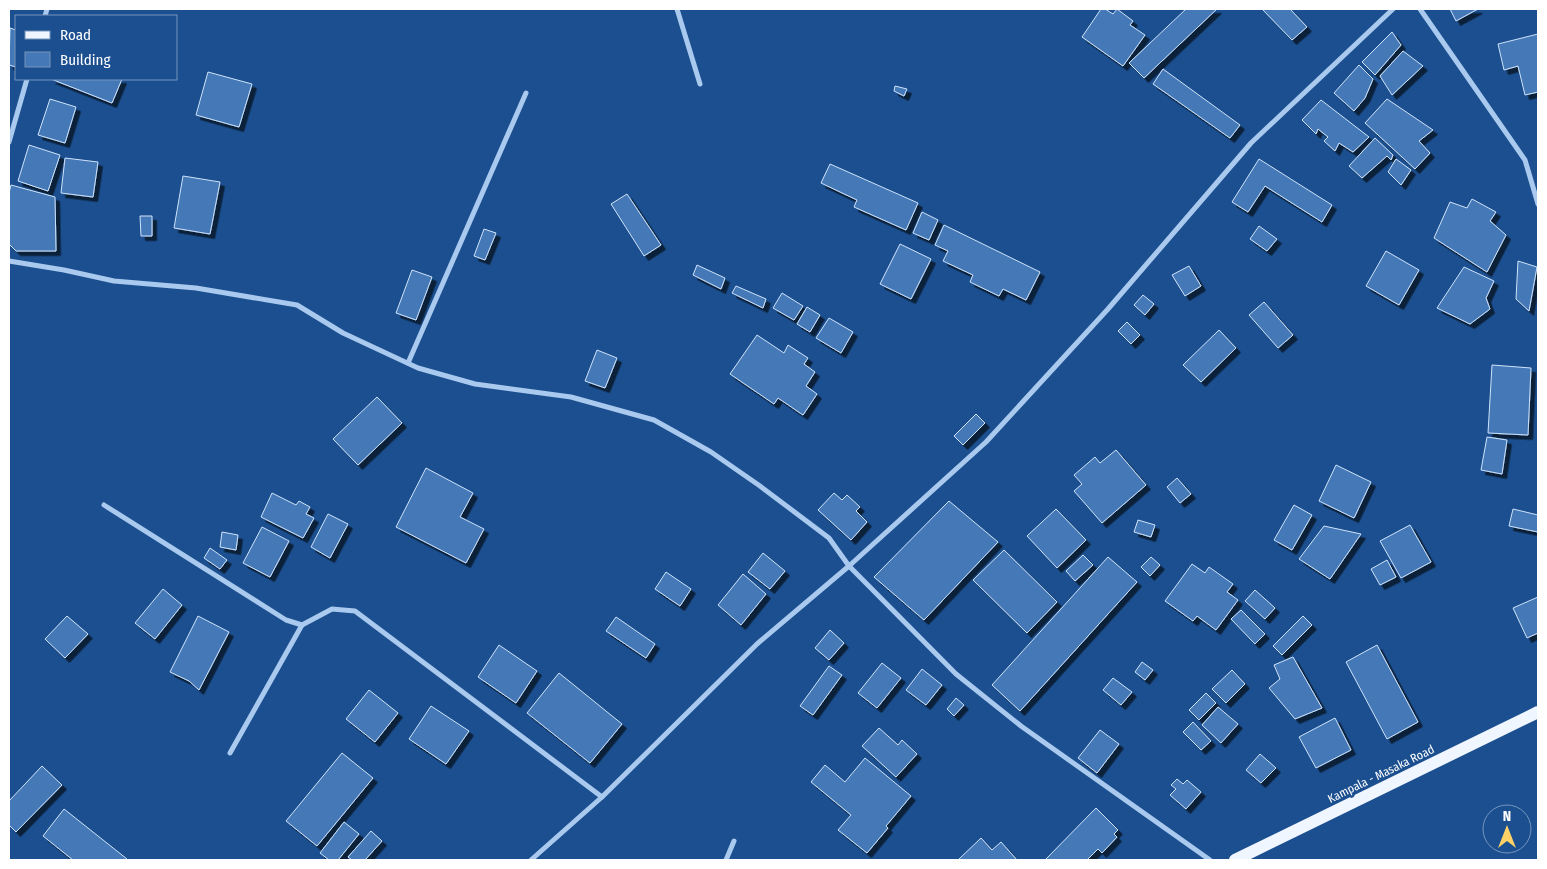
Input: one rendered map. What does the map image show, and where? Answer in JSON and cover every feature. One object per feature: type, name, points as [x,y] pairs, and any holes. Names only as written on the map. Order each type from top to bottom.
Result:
[{"type":"main road","name":"Kampala - Masaka Road","points":[[1235,860],[1538,712]]},
{"type":"street","points":[[677,9],[700,84]]},
{"type":"street","points":[[531,860],[602,797],[757,644],[849,566],[986,442],[1108,309],[1251,144],[1392,9]]},
{"type":"street","points":[[1420,9],[1525,160],[1538,204]]},
{"type":"street","points":[[9,142],[27,80]]},
{"type":"street","points":[[408,363],[526,93]]},
{"type":"street","points":[[9,261],[114,281],[196,288],[297,305],[343,333],[418,368],[475,384],[571,398],[654,420],[711,452],[760,486],[828,538],[849,566],[956,674],[1021,726],[1210,860]]},
{"type":"street","points":[[104,505],[286,620],[302,625]]},
{"type":"street","points":[[230,753],[302,625],[332,609],[355,611],[602,797]]},
{"type":"street","points":[[726,860],[734,841]]},
{"type":"building","points":[[1101,9],[1105,9],[1113,14],[1117,9],[1133,21],[1130,25],[1145,35],[1123,66],[1082,37]]},
{"type":"building","points":[[1186,9],[1217,9],[1144,78],[1129,63]]},
{"type":"building","points":[[1262,9],[1290,9],[1307,27],[1292,40]]},
{"type":"building","points":[[1450,9],[1478,9],[1456,21]]},
{"type":"building","points":[[10,28],[15,30],[15,67],[9,65]]},
{"type":"building","points":[[1392,32],[1401,45],[1375,75],[1362,62]]},
{"type":"building","points":[[1538,34],[1538,92],[1525,95],[1518,66],[1504,70],[1498,44]]},
{"type":"building","points":[[1403,51],[1423,66],[1392,95],[1380,76]]},
{"type":"building","points":[[1359,65],[1373,79],[1365,98],[1354,111],[1334,93]]},
{"type":"building","points":[[1163,69],[1240,125],[1230,138],[1153,84]]},
{"type":"building","points":[[208,72],[252,84],[239,127],[196,115]]},
{"type":"building","points":[[54,80],[122,80],[112,103]]},
{"type":"building","points":[[895,86],[907,89],[904,96],[894,91]]},
{"type":"building","points":[[50,99],[76,107],[65,143],[38,135]]},
{"type":"building","points":[[1387,99],[1433,130],[1419,141],[1430,153],[1415,169],[1365,123]]},
{"type":"building","points":[[1321,100],[1369,137],[1353,152],[1339,143],[1335,151],[1324,141],[1328,137],[1318,129],[1316,134],[1302,120]]},
{"type":"building","points":[[1375,138],[1393,155],[1391,160],[1387,156],[1362,178],[1349,166]]},
{"type":"building","points":[[29,145],[60,155],[48,191],[18,181]]},
{"type":"building","points":[[65,158],[98,162],[93,197],[61,193]]},
{"type":"building","points":[[1259,159],[1332,205],[1322,222],[1265,186],[1248,212],[1232,202]]},
{"type":"building","points":[[1396,159],[1411,170],[1401,185],[1388,172]]},
{"type":"building","points":[[830,164],[918,203],[906,230],[854,207],[857,200],[821,183]]},
{"type":"building","points":[[183,176],[220,182],[210,234],[174,228]]},
{"type":"building","points":[[11,185],[55,197],[56,251],[16,251],[9,244],[9,193]]},
{"type":"building","points":[[627,194],[661,245],[644,256],[611,204]]},
{"type":"building","points":[[1472,199],[1496,212],[1490,221],[1506,235],[1487,272],[1434,238],[1450,202],[1467,208]]},
{"type":"building","points":[[922,212],[938,220],[929,240],[913,233]]},
{"type":"building","points":[[140,216],[152,216],[152,236],[141,236]]},
{"type":"building","points":[[944,225],[1040,272],[1026,300],[1003,289],[999,296],[970,282],[973,275],[943,261],[948,251],[935,245]]},
{"type":"building","points":[[1259,226],[1277,239],[1267,251],[1250,239]]},
{"type":"building","points":[[484,229],[496,233],[485,260],[474,256]]},
{"type":"building","points":[[900,244],[931,259],[911,299],[880,284]]},
{"type":"building","points":[[1386,251],[1419,270],[1399,305],[1366,286]]},
{"type":"building","points":[[1518,261],[1537,267],[1529,311],[1516,299]]},
{"type":"building","points":[[697,265],[725,278],[721,289],[693,275]]},
{"type":"building","points":[[1189,266],[1201,286],[1185,296],[1172,275]]},
{"type":"building","points":[[1464,267],[1494,281],[1486,298],[1490,309],[1470,324],[1437,308]]},
{"type":"building","points":[[412,270],[432,277],[416,320],[396,313]]},
{"type":"building","points":[[736,286],[766,299],[763,308],[732,293]]},
{"type":"building","points":[[782,293],[803,306],[794,320],[773,308]]},
{"type":"building","points":[[1143,295],[1154,304],[1145,315],[1134,305]]},
{"type":"building","points":[[1264,302],[1293,335],[1278,348],[1249,315]]},
{"type":"building","points":[[807,307],[820,315],[810,332],[797,324]]},
{"type":"building","points":[[829,318],[853,332],[841,353],[816,338]]},
{"type":"building","points":[[1127,322],[1140,335],[1131,344],[1118,331]]},
{"type":"building","points":[[1219,330],[1236,348],[1201,382],[1183,365]]},
{"type":"building","points":[[757,335],[784,353],[788,345],[808,358],[804,364],[815,372],[806,386],[817,394],[803,415],[778,398],[774,404],[730,374]]},
{"type":"building","points":[[597,350],[617,358],[605,388],[585,381]]},
{"type":"building","points":[[1492,365],[1531,368],[1528,435],[1488,433]]},
{"type":"building","points":[[377,397],[402,423],[358,465],[333,439]]},
{"type":"building","points":[[976,414],[985,423],[963,445],[954,436]]},
{"type":"building","points":[[1487,437],[1507,440],[1502,474],[1481,470]]},
{"type":"building","points":[[1116,450],[1146,485],[1102,523],[1074,491],[1082,484],[1074,475],[1095,457],[1100,463]]},
{"type":"building","points":[[1336,465],[1371,482],[1354,518],[1319,501]]},
{"type":"building","points":[[426,468],[473,493],[460,517],[484,529],[466,563],[396,527]]},
{"type":"building","points":[[1177,478],[1191,494],[1180,503],[1167,487]]},
{"type":"building","points":[[272,493],[296,505],[299,501],[310,507],[306,514],[314,518],[303,538],[261,517]]},
{"type":"building","points":[[834,493],[842,500],[847,495],[860,507],[856,511],[867,522],[851,540],[818,510]]},
{"type":"building","points":[[949,501],[998,542],[924,620],[874,577]]},
{"type":"building","points":[[1294,505],[1312,515],[1292,550],[1274,540]]},
{"type":"building","points":[[1056,509],[1086,540],[1057,568],[1027,536]]},
{"type":"building","points":[[1513,509],[1538,515],[1538,532],[1509,526]]},
{"type":"building","points":[[328,514],[348,524],[330,558],[311,547]]},
{"type":"building","points":[[1138,520],[1155,525],[1151,537],[1134,532]]},
{"type":"building","points":[[1410,525],[1431,562],[1401,578],[1380,541]]},
{"type":"building","points":[[1324,526],[1361,534],[1330,579],[1299,559]]},
{"type":"building","points":[[262,527],[289,541],[270,577],[243,563]]},
{"type":"building","points":[[222,532],[238,535],[236,550],[220,547]]},
{"type":"building","points":[[210,548],[227,560],[220,569],[204,558]]},
{"type":"building","points":[[1004,550],[1057,602],[1027,633],[973,580]]},
{"type":"building","points":[[763,553],[785,571],[770,589],[748,572]]},
{"type":"building","points":[[1083,555],[1093,565],[1075,581],[1066,571]]},
{"type":"building","points":[[1108,557],[1137,582],[1020,711],[992,685]]},
{"type":"building","points":[[1151,557],[1160,565],[1150,576],[1141,567]]},
{"type":"building","points":[[1387,560],[1396,577],[1380,585],[1371,569]]},
{"type":"building","points":[[1192,564],[1205,573],[1209,567],[1233,584],[1227,592],[1238,600],[1216,630],[1197,616],[1193,621],[1165,601]]},
{"type":"building","points":[[666,572],[691,589],[680,606],[655,589]]},
{"type":"building","points":[[743,574],[766,594],[741,625],[718,605]]},
{"type":"building","points":[[163,589],[182,605],[155,639],[135,623]]},
{"type":"building","points":[[1255,590],[1275,608],[1265,619],[1245,601]]},
{"type":"building","points":[[1538,597],[1538,633],[1527,638],[1513,608]]},
{"type":"building","points":[[1241,610],[1265,634],[1255,644],[1231,619]]},
{"type":"building","points":[[67,616],[88,634],[65,658],[45,639]]},
{"type":"building","points":[[198,616],[229,632],[199,690],[189,681],[170,672]]},
{"type":"building","points":[[1303,616],[1312,625],[1282,655],[1273,646]]},
{"type":"building","points":[[616,617],[655,644],[646,658],[606,631]]},
{"type":"building","points":[[830,630],[844,643],[829,660],[815,648]]},
{"type":"building","points":[[499,645],[537,671],[516,703],[478,677]]},
{"type":"building","points":[[1377,645],[1418,722],[1387,739],[1346,662]]},
{"type":"building","points":[[1293,657],[1322,708],[1295,719],[1269,688],[1280,679],[1274,665]]},
{"type":"building","points":[[1142,662],[1153,670],[1145,680],[1135,672]]},
{"type":"building","points":[[882,663],[901,678],[877,708],[858,693]]},
{"type":"building","points":[[829,666],[842,675],[813,715],[800,706]]},
{"type":"building","points":[[922,669],[942,685],[926,705],[906,690]]},
{"type":"building","points":[[1232,670],[1245,684],[1226,703],[1212,689]]},
{"type":"building","points":[[559,673],[622,724],[590,763],[527,713]]},
{"type":"building","points":[[1113,678],[1132,692],[1121,705],[1103,690]]},
{"type":"building","points":[[369,690],[398,713],[375,742],[346,719]]},
{"type":"building","points":[[1206,693],[1216,703],[1199,720],[1189,710]]},
{"type":"building","points":[[956,698],[964,705],[954,716],[947,709]]},
{"type":"building","points":[[431,706],[469,731],[446,764],[409,739]]},
{"type":"building","points":[[1218,707],[1238,724],[1221,743],[1202,725]]},
{"type":"building","points":[[1335,718],[1351,750],[1316,768],[1299,737]]},
{"type":"building","points":[[1193,722],[1211,741],[1201,750],[1183,732]]},
{"type":"building","points":[[879,728],[898,745],[902,740],[917,754],[896,777],[862,746]]},
{"type":"building","points":[[1100,730],[1119,744],[1097,773],[1078,758]]},
{"type":"building","points":[[342,753],[373,778],[317,846],[286,821]]},
{"type":"building","points":[[1260,754],[1276,768],[1261,783],[1246,770]]},
{"type":"building","points":[[865,758],[911,796],[867,853],[838,830],[851,815],[811,782],[825,765],[845,782]]},
{"type":"building","points":[[42,766],[62,785],[16,832],[9,825],[9,801]]},
{"type":"building","points":[[1177,779],[1183,784],[1187,780],[1201,792],[1186,809],[1170,795],[1176,789],[1171,785]]},
{"type":"building","points":[[1096,808],[1118,830],[1114,834],[1117,837],[1102,853],[1098,849],[1087,860],[1045,860]]},
{"type":"building","points":[[64,809],[127,859],[73,860],[43,836]]},
{"type":"building","points":[[344,822],[359,834],[338,860],[329,860],[320,853]]},
{"type":"building","points":[[371,831],[382,841],[365,860],[352,860],[348,857]]},
{"type":"building","points":[[981,838],[992,850],[1001,842],[1017,860],[958,860]]}]
